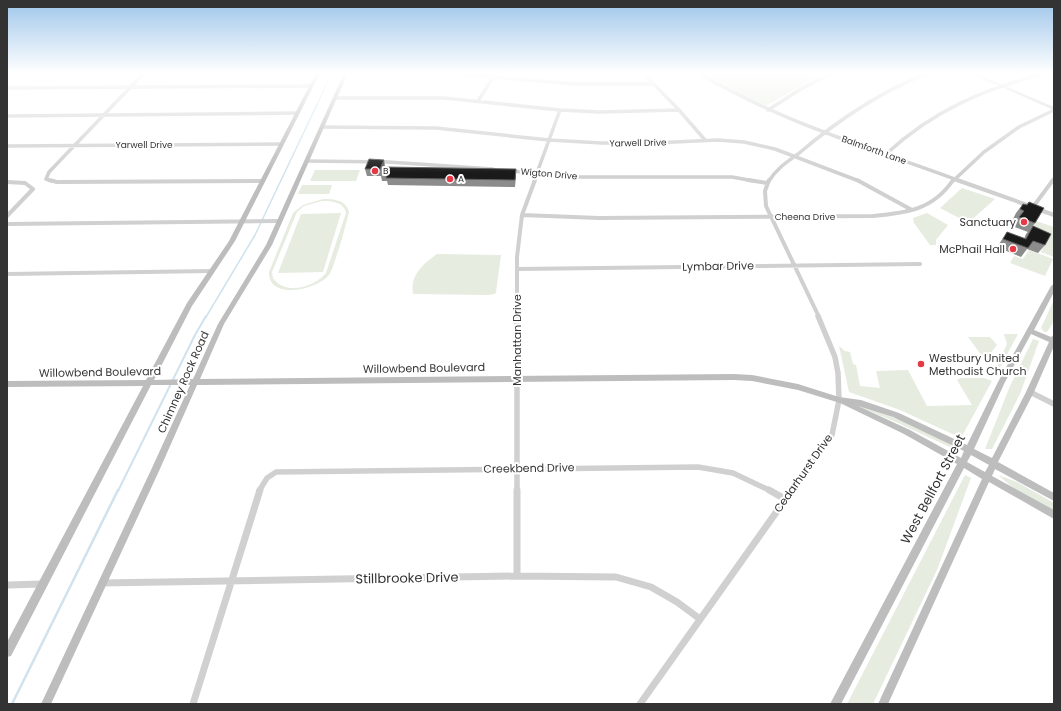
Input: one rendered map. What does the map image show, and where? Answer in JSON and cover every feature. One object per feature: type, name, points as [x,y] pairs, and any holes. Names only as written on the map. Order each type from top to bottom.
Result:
[{"type":"main road","points":[[7,652],[189,305],[232,241],[301,106]]},
{"type":"main road","name":"Chimney Rock Road","points":[[46,704],[155,471],[221,324],[269,245],[332,106]]},
{"type":"main road","name":"West Bellfort Street","points":[[835,704],[962,464],[1002,382],[1054,286]]},
{"type":"main road","points":[[883,704],[993,464],[1030,392],[1053,340],[1030,331]]},
{"type":"main road","name":"Willowbend Boulevard","points":[[7,384],[734,377],[778,383],[839,400],[907,432],[1054,515]]},
{"type":"main road","name":"Willowbend Boulevard","points":[[839,400],[861,402],[896,415],[969,450],[1054,497]]},
{"type":"street","points":[[112,106],[49,172],[46,178],[48,180],[56,182],[263,180]]},
{"type":"street","points":[[525,106],[560,110],[627,113],[679,110]]},
{"type":"street","points":[[675,106],[705,140]]},
{"type":"street","name":"Balmforth Lane","points":[[760,106],[823,132],[1054,215]]},
{"type":"street","points":[[768,110],[774,106]]},
{"type":"street","points":[[767,183],[779,169],[794,156],[823,132],[859,106]]},
{"type":"street","points":[[886,154],[911,132],[936,115],[954,106]]},
{"type":"street","name":"Manhattan Drive","points":[[517,576],[517,269],[522,215],[560,110]]},
{"type":"street","name":"Cheena Drive","points":[[522,215],[600,218],[893,215],[930,203],[948,188],[954,179],[980,155],[1019,127],[1054,110]]},
{"type":"street","points":[[7,116],[297,113]]},
{"type":"street","name":"Yarwell Drive","points":[[323,127],[436,128],[549,140],[622,144],[705,140],[744,142],[776,149],[874,188],[912,210]]},
{"type":"street","name":"Yarwell Drive","points":[[7,146],[281,144]]},
{"type":"street","points":[[308,161],[415,163],[501,170]]},
{"type":"street","name":"Wigton Drive","points":[[508,170],[536,174],[592,177],[727,177],[767,183]]},
{"type":"street","points":[[1033,207],[1054,179]]},
{"type":"street","points":[[7,182],[22,182],[33,187],[7,216]]},
{"type":"street","name":"Cedarhurst Drive","points":[[640,704],[832,435],[839,400],[838,373],[832,350],[795,265],[764,200],[767,183]]},
{"type":"street","points":[[7,224],[280,221]]},
{"type":"street","name":"Lymbar Drive","points":[[517,269],[920,264]]},
{"type":"street","points":[[7,274],[212,271]]},
{"type":"street","points":[[1030,392],[1054,404]]},
{"type":"street","name":"Creekbend Drive","points":[[231,581],[260,488],[267,478],[276,472],[282,471],[517,468],[717,468],[744,476],[785,499]]},
{"type":"street","name":"Stillbrooke Drive","points":[[102,583],[517,576],[616,577],[632,580],[651,587],[667,595],[700,619]]},
{"type":"street","points":[[193,704],[231,581]]},
{"type":"street","points":[[7,584],[43,584]]},
{"type":"shaded area","points":[[315,170],[360,170],[356,181],[310,181]]},
{"type":"shaded area","points":[[302,185],[332,185],[329,194],[298,194]]},
{"type":"shaded area","points":[[962,188],[995,199],[968,223],[963,223],[961,219],[940,208]]},
{"type":"shaded area","points":[[323,199],[335,200],[345,205],[349,212],[337,255],[329,275],[314,285],[294,290],[284,290],[276,287],[271,281],[269,272],[293,213],[303,205]],"holes":[[[322,201],[340,204],[343,206],[346,213],[326,273],[315,282],[300,288],[285,287],[278,284],[273,278],[272,272],[297,212],[304,206]]]},
{"type":"shaded area","points":[[341,213],[323,272],[278,273],[301,214]]},
{"type":"shaded area","points":[[927,213],[948,225],[936,240],[936,245],[930,245],[914,223],[913,218]]},
{"type":"shaded area","points":[[1036,221],[1054,227],[1054,257],[1041,252],[1046,240],[1028,233]]},
{"type":"shaded area","points":[[1029,250],[1053,259],[1045,276],[1010,263],[1014,256],[1023,259]]},
{"type":"shaded area","points":[[437,254],[501,255],[495,294],[413,294],[414,281],[422,266]]},
{"type":"shaded area","points":[[1054,300],[1054,321],[1047,332],[1044,332],[1041,328]]},
{"type":"shaded area","points":[[1004,334],[1018,334],[996,375],[994,373],[1007,344]]},
{"type":"shaded area","points":[[968,337],[990,337],[997,345],[985,360]]},
{"type":"shaded area","points":[[1033,339],[1039,341],[1020,394],[992,449],[985,449],[1010,386]]},
{"type":"shaded area","points":[[839,346],[845,351],[850,352],[853,364],[856,365],[860,386],[880,388],[876,371],[908,370],[927,406],[972,405],[957,380],[960,378],[984,378],[992,381],[961,438],[900,410],[849,392]]},
{"type":"shaded area","points":[[852,404],[893,417],[935,435],[958,450],[896,422]]},
{"type":"shaded area","points":[[965,475],[971,478],[937,570],[873,704],[847,704]]},
{"type":"shaded area","points":[[998,475],[1017,482],[1054,503],[1054,511],[1018,492]]},
{"type":"building","points":[[369,159],[384,160],[380,169],[365,169]]},
{"type":"building","points":[[384,167],[516,169],[515,180],[386,178],[387,174],[381,174]]},
{"type":"building","points":[[1029,202],[1044,208],[1035,223],[1019,217],[1024,211],[1020,209],[1023,204],[1027,205]]},
{"type":"building","points":[[1033,226],[1051,234],[1045,245],[1033,241],[1028,248],[1003,239],[1007,232],[1026,239]]},
{"type":"waterway","points":[[206,317],[255,235],[316,106]]},
{"type":"waterway","points":[[118,491],[195,335],[206,316]]},
{"type":"waterway","points":[[12,704],[118,490]]},
{"type":"place","name":"B","points":[[375,171]]},
{"type":"place","name":"A","points":[[450,179]]},
{"type":"place","name":"Sanctuary","points":[[1024,222]]},
{"type":"place","name":"McPhail Hall","points":[[1013,249]]},
{"type":"place","name":"Westbury United Methodist Church","points":[[921,364]]}]
